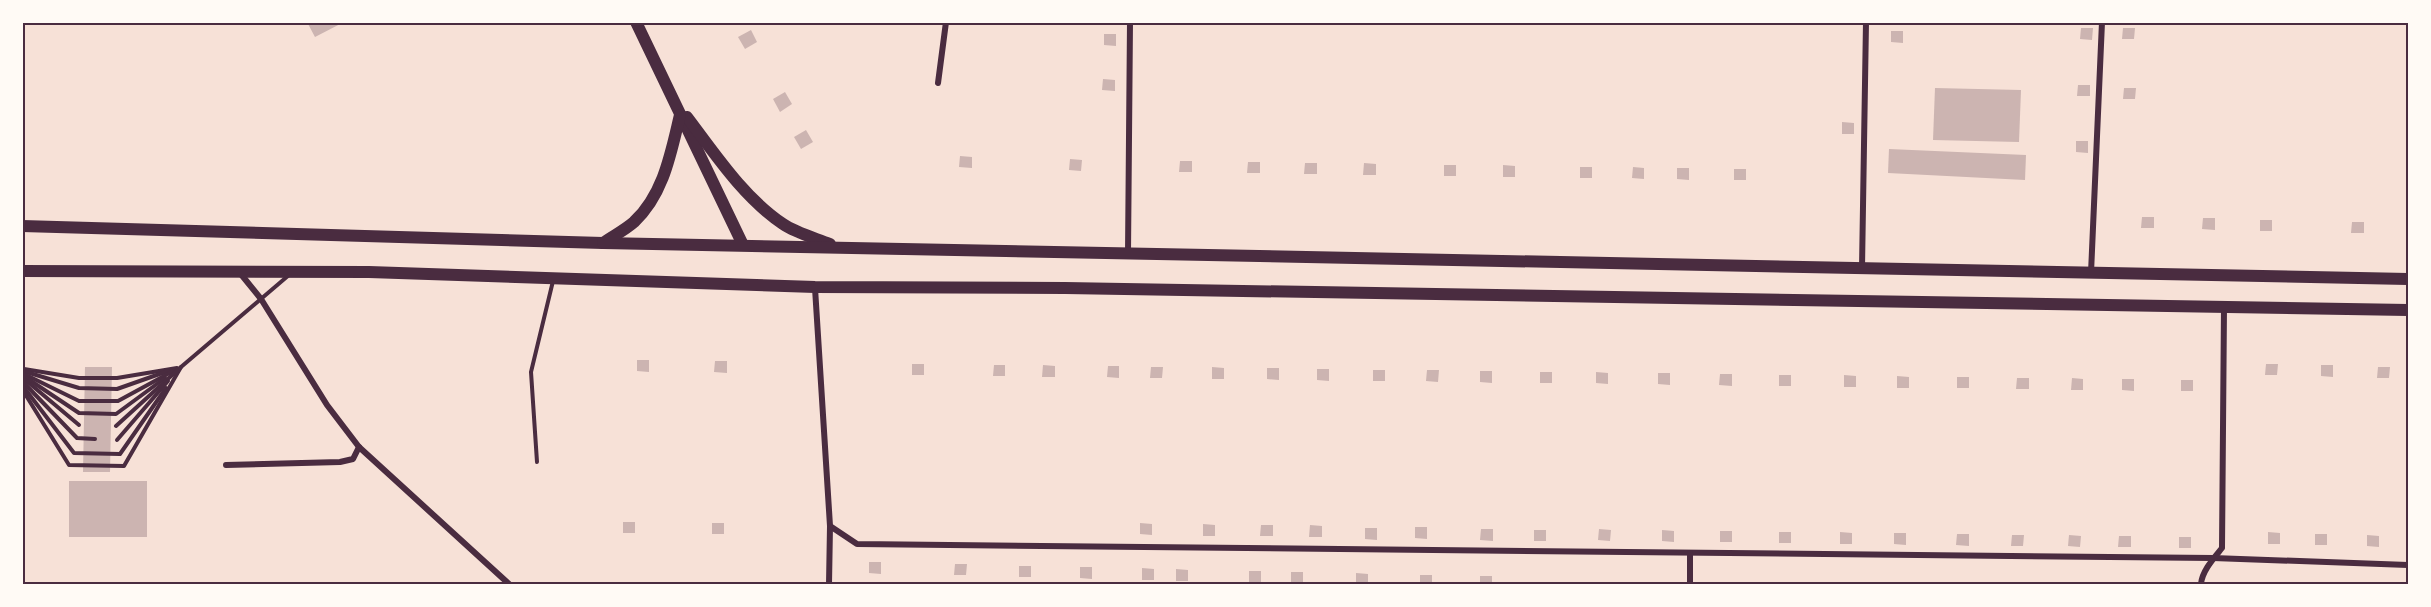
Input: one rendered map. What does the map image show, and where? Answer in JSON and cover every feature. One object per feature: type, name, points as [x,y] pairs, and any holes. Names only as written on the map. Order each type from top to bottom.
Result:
[{"type":"main road","points":[[636,22],[743,245]]},
{"type":"main road","points":[[672,96],[720,160],[755,201],[784,225],[837,247]]},
{"type":"main road","points":[[603,243],[634,222],[652,200],[667,168],[680,115]]},
{"type":"main road","points":[[22,226],[603,243],[2409,279]]},
{"type":"main road","points":[[22,271],[369,272],[815,287],[1065,288],[2409,310]]},
{"type":"street","points":[[938,83],[946,22]]},
{"type":"street","points":[[1128,253],[1130,22]]},
{"type":"street","points":[[1862,268],[1866,22]]},
{"type":"street","points":[[2091,273],[2102,22]]},
{"type":"street","points":[[240,273],[261,298],[327,405],[359,447],[501,581],[509,585]]},
{"type":"street","points":[[815,287],[830,526],[829,585]]},
{"type":"street","points":[[2201,585],[2201,580],[2213,558],[2222,548],[2224,307]]},
{"type":"street","points":[[226,465],[340,462],[353,459],[359,447]]},
{"type":"street","points":[[830,526],[857,544],[2213,558],[2409,565]]},
{"type":"street","points":[[1690,553],[1690,585]]},
{"type":"lane","points":[[116,426],[180,367],[291,273]]},
{"type":"lane","points":[[537,462],[531,372],[554,278]]},
{"type":"lane","points":[[22,377],[74,453],[120,454],[180,367]]},
{"type":"lane","points":[[22,377],[69,465],[124,466],[180,367]]},
{"type":"lane","points":[[22,377],[117,378],[180,367]]},
{"type":"lane","points":[[22,377],[79,388],[117,389],[180,367]]},
{"type":"lane","points":[[22,377],[79,401],[118,401],[180,367]]},
{"type":"lane","points":[[22,377],[79,413],[116,414],[180,367]]},
{"type":"lane","points":[[117,440],[180,367]]},
{"type":"lane","points":[[22,377],[79,425]]},
{"type":"lane","points":[[22,377],[77,438],[95,439]]},
{"type":"building","points":[[307,22],[344,22],[315,37]]},
{"type":"building","points":[[2081,28],[2093,28],[2092,40],[2080,39]]},
{"type":"building","points":[[2123,28],[2135,28],[2134,39],[2122,39]]},
{"type":"building","points":[[751,30],[757,42],[745,49],[738,37]]},
{"type":"building","points":[[1891,31],[1903,31],[1903,43],[1891,42]]},
{"type":"building","points":[[1104,34],[1116,34],[1116,46],[1104,45]]},
{"type":"building","points":[[1103,79],[1115,80],[1115,91],[1102,90]]},
{"type":"building","points":[[2078,85],[2090,85],[2090,96],[2077,96]]},
{"type":"building","points":[[1935,88],[2021,90],[2019,142],[1933,140]]},
{"type":"building","points":[[2124,88],[2136,88],[2135,99],[2123,99]]},
{"type":"building","points":[[785,92],[792,104],[780,112],[773,99]]},
{"type":"building","points":[[1842,122],[1854,123],[1854,134],[1842,134]]},
{"type":"building","points":[[806,130],[813,142],[801,149],[794,137]]},
{"type":"building","points":[[2076,141],[2088,141],[2088,153],[2076,152]]},
{"type":"building","points":[[1889,149],[2026,155],[2025,180],[1888,173]]},
{"type":"building","points":[[960,156],[972,157],[972,168],[959,167]]},
{"type":"building","points":[[1070,159],[1082,160],[1081,171],[1069,170]]},
{"type":"building","points":[[1180,161],[1192,161],[1192,172],[1179,172]]},
{"type":"building","points":[[1248,162],[1260,162],[1260,173],[1247,173]]},
{"type":"building","points":[[1305,163],[1317,163],[1317,174],[1304,174]]},
{"type":"building","points":[[1364,163],[1376,164],[1376,175],[1363,175]]},
{"type":"building","points":[[1444,165],[1456,165],[1456,176],[1444,176]]},
{"type":"building","points":[[1503,165],[1515,166],[1515,177],[1503,177]]},
{"type":"building","points":[[1580,167],[1592,167],[1592,178],[1580,178]]},
{"type":"building","points":[[1633,167],[1644,168],[1644,179],[1632,178]]},
{"type":"building","points":[[1677,168],[1689,168],[1689,180],[1677,179]]},
{"type":"building","points":[[1734,169],[1746,169],[1746,180],[1734,180]]},
{"type":"building","points":[[2142,217],[2154,217],[2154,228],[2141,228]]},
{"type":"building","points":[[2203,218],[2215,218],[2215,230],[2202,229]]},
{"type":"building","points":[[2260,220],[2272,220],[2272,231],[2260,231]]},
{"type":"building","points":[[2352,222],[2364,222],[2364,233],[2351,233]]},
{"type":"building","points":[[637,360],[649,360],[649,372],[637,371]]},
{"type":"building","points":[[715,361],[727,361],[727,373],[714,372]]},
{"type":"building","points":[[912,364],[924,364],[924,375],[912,375]]},
{"type":"building","points":[[2266,364],[2278,364],[2277,375],[2265,375]]},
{"type":"building","points":[[994,365],[1005,365],[1005,376],[993,376]]},
{"type":"building","points":[[1043,365],[1055,366],[1055,377],[1042,377]]},
{"type":"building","points":[[2321,365],[2333,365],[2333,377],[2321,376]]},
{"type":"building","points":[[1108,366],[1119,366],[1119,378],[1107,377]]},
{"type":"building","points":[[85,367],[112,367],[110,472],[83,472]]},
{"type":"building","points":[[1151,367],[1163,367],[1162,378],[1150,378]]},
{"type":"building","points":[[1212,367],[1224,368],[1224,379],[1212,379]]},
{"type":"building","points":[[2378,367],[2390,367],[2389,378],[2377,378]]},
{"type":"building","points":[[1267,368],[1279,368],[1279,380],[1267,379]]},
{"type":"building","points":[[1317,369],[1329,369],[1329,381],[1317,380]]},
{"type":"building","points":[[1373,370],[1385,370],[1385,381],[1373,381]]},
{"type":"building","points":[[1427,370],[1439,370],[1438,382],[1426,381]]},
{"type":"building","points":[[1480,371],[1492,371],[1492,383],[1480,382]]},
{"type":"building","points":[[1540,372],[1552,372],[1552,383],[1540,383]]},
{"type":"building","points":[[1596,372],[1608,373],[1608,384],[1596,383]]},
{"type":"building","points":[[1658,373],[1670,373],[1670,385],[1658,384]]},
{"type":"building","points":[[1720,374],[1732,374],[1732,386],[1719,385]]},
{"type":"building","points":[[1779,375],[1791,375],[1791,386],[1779,386]]},
{"type":"building","points":[[1844,375],[1856,376],[1856,387],[1844,387]]},
{"type":"building","points":[[1897,376],[1909,377],[1909,388],[1897,388]]},
{"type":"building","points":[[1957,377],[1969,377],[1969,388],[1957,388]]},
{"type":"building","points":[[2017,378],[2029,378],[2029,389],[2016,389]]},
{"type":"building","points":[[2072,378],[2083,379],[2083,390],[2071,390]]},
{"type":"building","points":[[2122,379],[2134,379],[2134,391],[2122,390]]},
{"type":"building","points":[[2181,380],[2193,380],[2193,391],[2181,391]]},
{"type":"building","points":[[69,481],[147,481],[147,537],[69,537]]},
{"type":"building","points":[[623,522],[635,522],[635,533],[623,533]]},
{"type":"building","points":[[712,523],[724,523],[724,534],[712,534]]},
{"type":"building","points":[[1140,523],[1152,524],[1152,535],[1140,534]]},
{"type":"building","points":[[1203,524],[1215,525],[1215,536],[1203,536]]},
{"type":"building","points":[[1261,525],[1273,525],[1273,536],[1260,536]]},
{"type":"building","points":[[1310,525],[1322,526],[1322,537],[1309,537]]},
{"type":"building","points":[[1415,527],[1427,527],[1427,539],[1415,538]]},
{"type":"building","points":[[1365,528],[1377,528],[1377,540],[1365,539]]},
{"type":"building","points":[[1481,529],[1493,529],[1493,541],[1480,540]]},
{"type":"building","points":[[1599,529],[1611,530],[1610,541],[1598,540]]},
{"type":"building","points":[[1534,530],[1546,530],[1546,541],[1534,541]]},
{"type":"building","points":[[1662,530],[1674,531],[1674,542],[1662,541]]},
{"type":"building","points":[[1720,531],[1732,531],[1732,542],[1720,542]]},
{"type":"building","points":[[1779,532],[1791,532],[1791,543],[1779,543]]},
{"type":"building","points":[[1840,532],[1852,533],[1852,544],[1840,544]]},
{"type":"building","points":[[2268,532],[2280,533],[2280,544],[2268,544]]},
{"type":"building","points":[[1894,533],[1906,533],[1906,545],[1894,544]]},
{"type":"building","points":[[1957,534],[1969,534],[1969,546],[1956,545]]},
{"type":"building","points":[[2315,534],[2327,534],[2327,545],[2315,545]]},
{"type":"building","points":[[2012,535],[2024,535],[2023,546],[2011,546]]},
{"type":"building","points":[[2069,535],[2081,536],[2080,547],[2068,546]]},
{"type":"building","points":[[2367,535],[2379,536],[2379,547],[2367,546]]},
{"type":"building","points":[[2119,536],[2131,536],[2131,547],[2118,547]]},
{"type":"building","points":[[2179,537],[2191,537],[2191,548],[2179,548]]},
{"type":"building","points":[[869,562],[881,562],[881,574],[869,573]]},
{"type":"building","points":[[955,564],[967,564],[966,575],[954,575]]},
{"type":"building","points":[[1019,566],[1031,566],[1031,577],[1019,577]]},
{"type":"building","points":[[1080,567],[1092,567],[1092,579],[1080,578]]},
{"type":"building","points":[[1142,568],[1154,569],[1154,580],[1142,580]]},
{"type":"building","points":[[1176,569],[1188,570],[1188,581],[1176,581]]},
{"type":"building","points":[[1249,571],[1261,571],[1261,582],[1249,582]]},
{"type":"building","points":[[1291,572],[1303,572],[1303,583],[1291,583]]},
{"type":"building","points":[[1356,573],[1368,574],[1368,584],[1356,584]]},
{"type":"building","points":[[1420,575],[1432,575],[1432,584],[1420,584]]},
{"type":"building","points":[[1480,576],[1492,576],[1492,584],[1480,584]]}]
